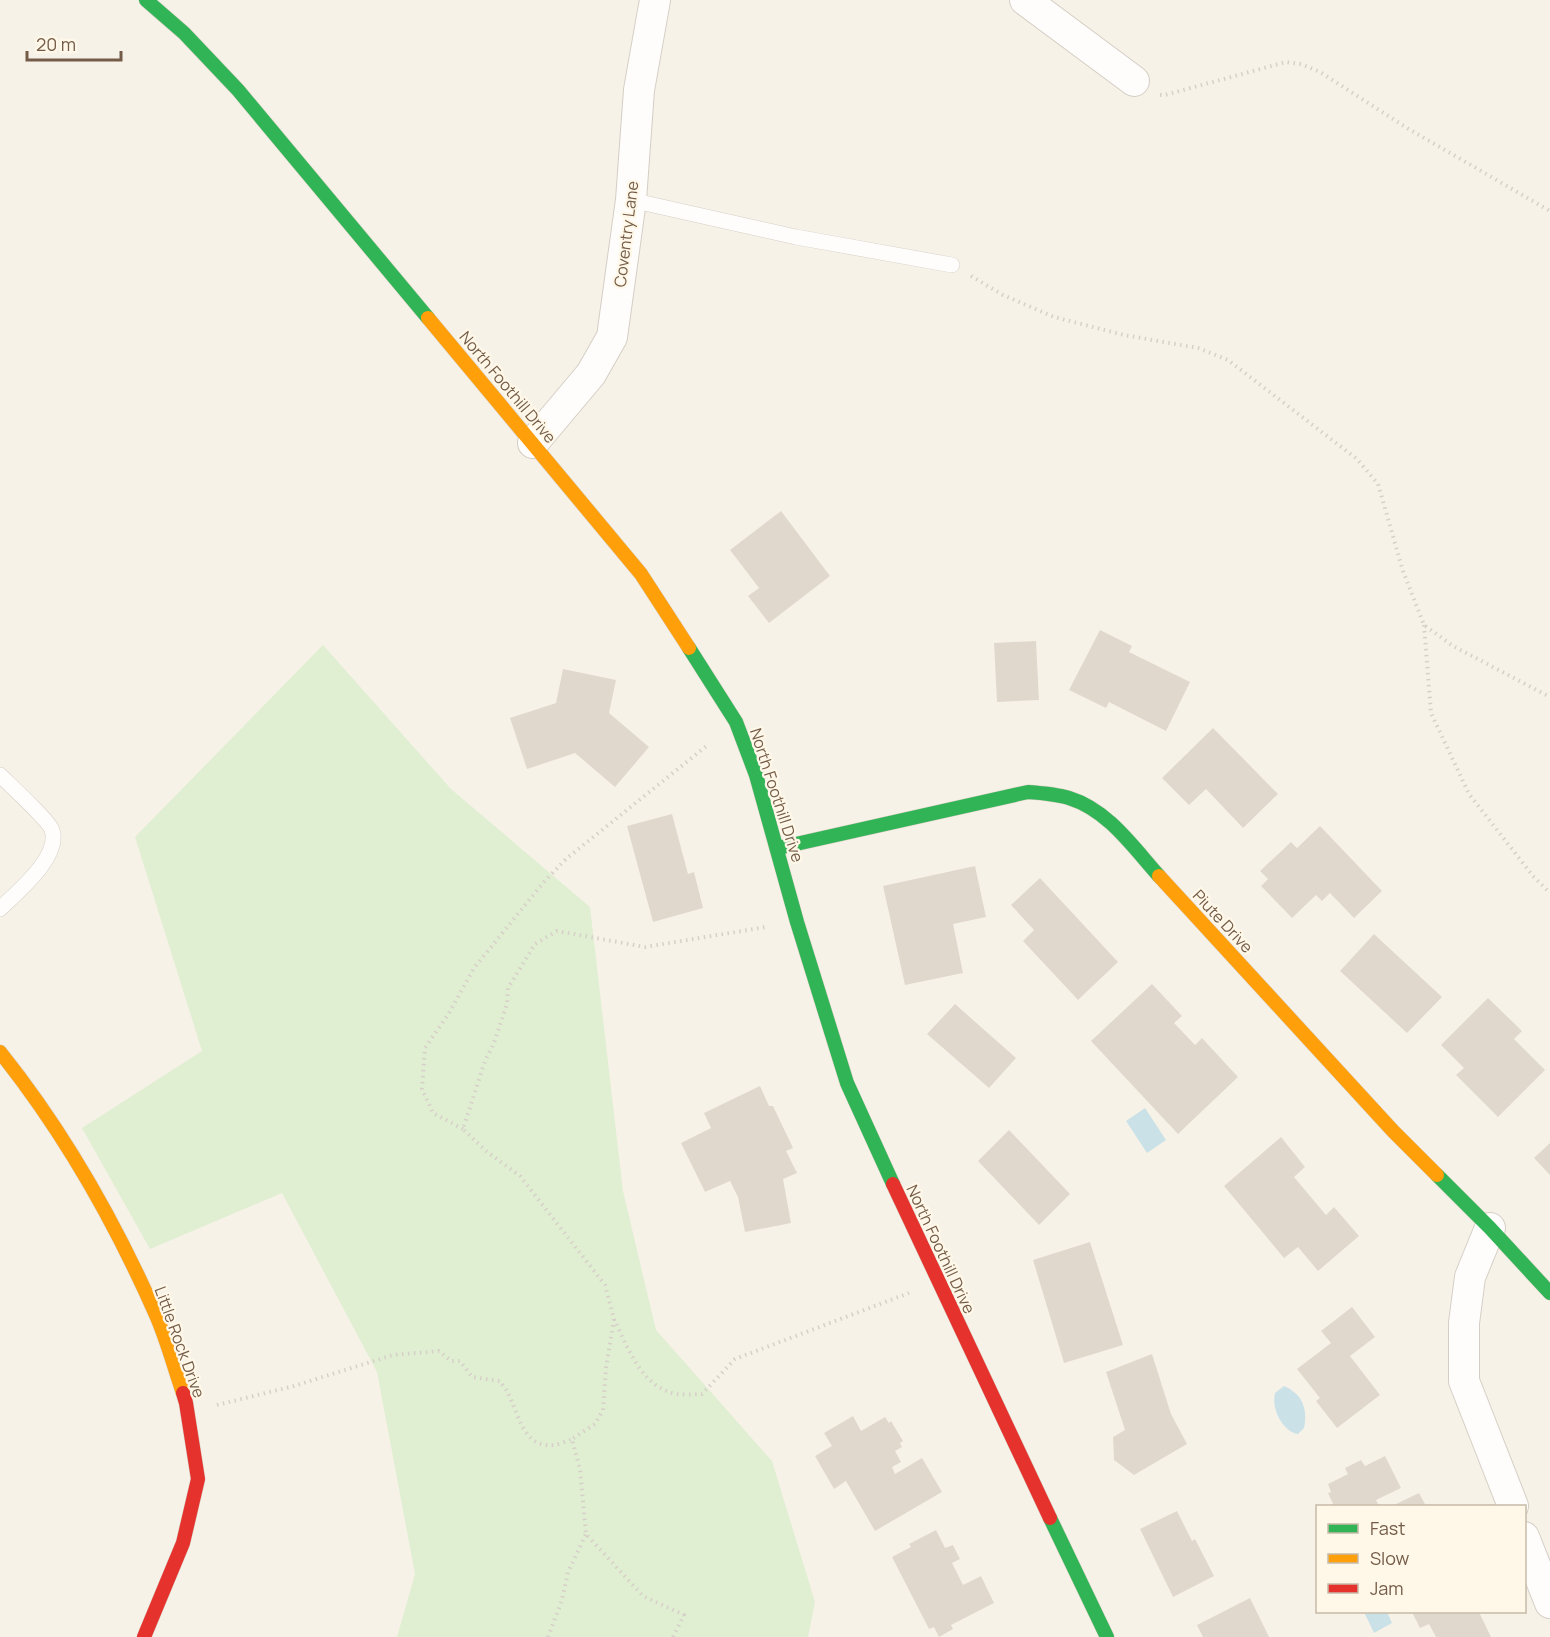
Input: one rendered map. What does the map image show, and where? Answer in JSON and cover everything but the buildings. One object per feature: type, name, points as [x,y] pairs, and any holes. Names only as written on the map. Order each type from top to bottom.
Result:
[{"type":"street","name":"North Foothill Drive","points":[[146,0],[184,33],[238,90],[641,574],[736,722],[756,775],[797,922],[847,1083],[938,1282],[1107,1637]]},
{"type":"street","name":"Coventry Lane","points":[[533,443],[591,374],[612,337],[631,200],[639,90],[655,0]]},
{"type":"street","points":[[1025,0],[1134,81]]},
{"type":"street","name":"Piute Drive","points":[[778,848],[1028,792],[1063,795],[1084,802],[1107,819],[1393,1131],[1490,1228],[1550,1293]]},
{"type":"street","name":"Little Rock Drive","points":[[0,1052],[31,1091],[100,1200],[156,1317],[186,1403],[198,1479],[183,1543],[144,1637]]},
{"type":"street","points":[[1490,1228],[1470,1277],[1464,1323],[1464,1381],[1513,1505]]},
{"type":"street","points":[[1526,1542],[1550,1603]]},
{"type":"lane","points":[[631,200],[796,237],[952,265]]},
{"type":"lane","points":[[0,775],[52,828],[53,845],[41,867],[0,909]]},
{"type":"path","points":[[1134,81],[1154,94],[1165,95],[1286,62],[1301,64],[1320,72],[1407,128],[1550,210]]},
{"type":"path","points":[[952,265],[1003,295],[1054,317],[1124,335],[1198,348],[1228,360],[1357,459],[1378,484],[1403,571],[1424,625],[1431,712],[1469,794],[1519,858],[1550,893]]},
{"type":"path","points":[[1424,625],[1453,646],[1550,698]]},
{"type":"path","points":[[736,722],[566,859],[543,883],[474,968],[426,1048],[422,1089],[433,1113],[463,1129],[486,1151],[520,1176],[605,1285],[614,1319],[632,1357],[652,1383],[672,1393],[702,1394],[735,1359],[938,1282]]},
{"type":"path","points":[[463,1129],[485,1061],[494,1043],[507,1004],[508,988],[535,944],[557,931],[645,946],[797,922]]},
{"type":"path","points":[[188,1412],[294,1386],[393,1355],[439,1351],[451,1361],[460,1361],[472,1377],[500,1381],[526,1433],[538,1442],[553,1445],[572,1439],[595,1424],[603,1410],[606,1368],[614,1319]]},
{"type":"path","points":[[548,1637],[562,1600],[568,1572],[586,1534],[580,1469],[572,1439]]},
{"type":"path","points":[[586,1534],[643,1596],[684,1615],[674,1637]]},
{"type":"green space","points":[[323,645],[451,789],[590,907],[623,1191],[656,1330],[772,1461],[815,1602],[808,1637],[397,1637],[415,1574],[377,1372],[282,1193],[150,1249],[82,1128],[202,1051],[135,837]]},
{"type":"water","points":[[1145,1108],[1166,1140],[1147,1153],[1126,1121]]},
{"type":"water","points":[[1284,1386],[1296,1393],[1303,1403],[1304,1428],[1298,1434],[1283,1424],[1276,1412],[1275,1393]]},
{"type":"water","points":[[1364,1613],[1387,1613],[1392,1623],[1374,1633]]},
{"type":"traffic: fast","points":[[146,0],[184,33],[238,90],[428,318]]},
{"type":"traffic: fast","points":[[689,648],[736,722],[756,775],[797,922],[847,1083],[893,1184]]},
{"type":"traffic: fast","points":[[778,848],[1033,792],[1069,798],[1096,811],[1119,831],[1159,876]]},
{"type":"traffic: fast","points":[[1437,1175],[1550,1293]]},
{"type":"traffic: fast","points":[[1050,1518],[1107,1637]]},
{"type":"traffic: slow","points":[[428,318],[641,574],[689,648]]},
{"type":"traffic: slow","points":[[1159,876],[1393,1131],[1437,1175]]},
{"type":"traffic: slow","points":[[0,1052],[46,1114],[105,1212],[156,1315],[183,1393]]},
{"type":"traffic: jam","points":[[893,1184],[1050,1518]]},
{"type":"traffic: jam","points":[[144,1637],[183,1543],[198,1479],[183,1393]]}]
